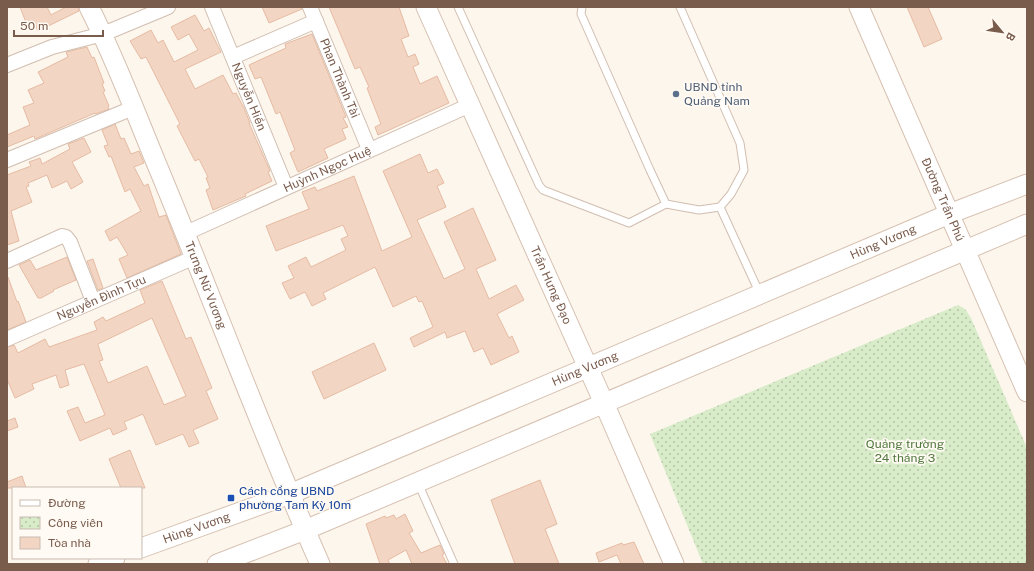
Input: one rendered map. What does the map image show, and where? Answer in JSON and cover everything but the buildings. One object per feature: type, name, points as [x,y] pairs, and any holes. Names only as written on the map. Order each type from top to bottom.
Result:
[{"type":"main road","name":"Trưng Nữ Vương","points":[[89,7],[103,34],[186,234],[290,494],[320,564]]},
{"type":"main road","name":"Trần Hưng Đạo","points":[[426,7],[588,367],[674,564]]},
{"type":"main road","name":"Đường Trần Phú","points":[[859,7],[1027,392]]},
{"type":"main road","name":"Hùng Vương","points":[[142,548],[290,494],[949,214],[1027,184]]},
{"type":"main road","points":[[217,564],[305,530],[418,483],[1027,224]]},
{"type":"main road","points":[[98,564],[112,559]]},
{"type":"street","points":[[7,65],[52,48],[103,34],[168,7]]},
{"type":"street","name":"Nguyễn Hiền","points":[[212,7],[286,187]]},
{"type":"street","name":"Phan Thành Tài","points":[[310,7],[369,149]]},
{"type":"street","points":[[233,57],[316,21]]},
{"type":"street","name":"Huỳnh Ngọc Huệ","points":[[186,234],[369,149],[470,105]]},
{"type":"street","points":[[7,160],[133,108]]},
{"type":"street","points":[[7,261],[62,236],[66,237],[70,242],[93,301]]},
{"type":"street","name":"Nguyễn Đình Tựu","points":[[7,339],[195,257]]},
{"type":"lane","points":[[458,7],[539,185],[543,190],[629,223],[666,204],[699,210],[720,207],[730,194],[744,170],[740,143],[680,7]]},
{"type":"lane","points":[[582,7],[581,14],[666,204]]},
{"type":"lane","points":[[720,207],[760,295]]},
{"type":"lane","points":[[418,483],[454,564]]},
{"type":"green space","name":"Quảng trường 24 tháng 3","points":[[958,305],[965,309],[971,318],[1027,448],[1027,564],[703,564],[650,434]]},
{"type":"place","name":"UBND tỉnh Quảng Nam","points":[[676,94]]},
{"type":"place","name":"Cách cổng UBND phường Tam Kỳ 10m","points":[[231,498]]}]
